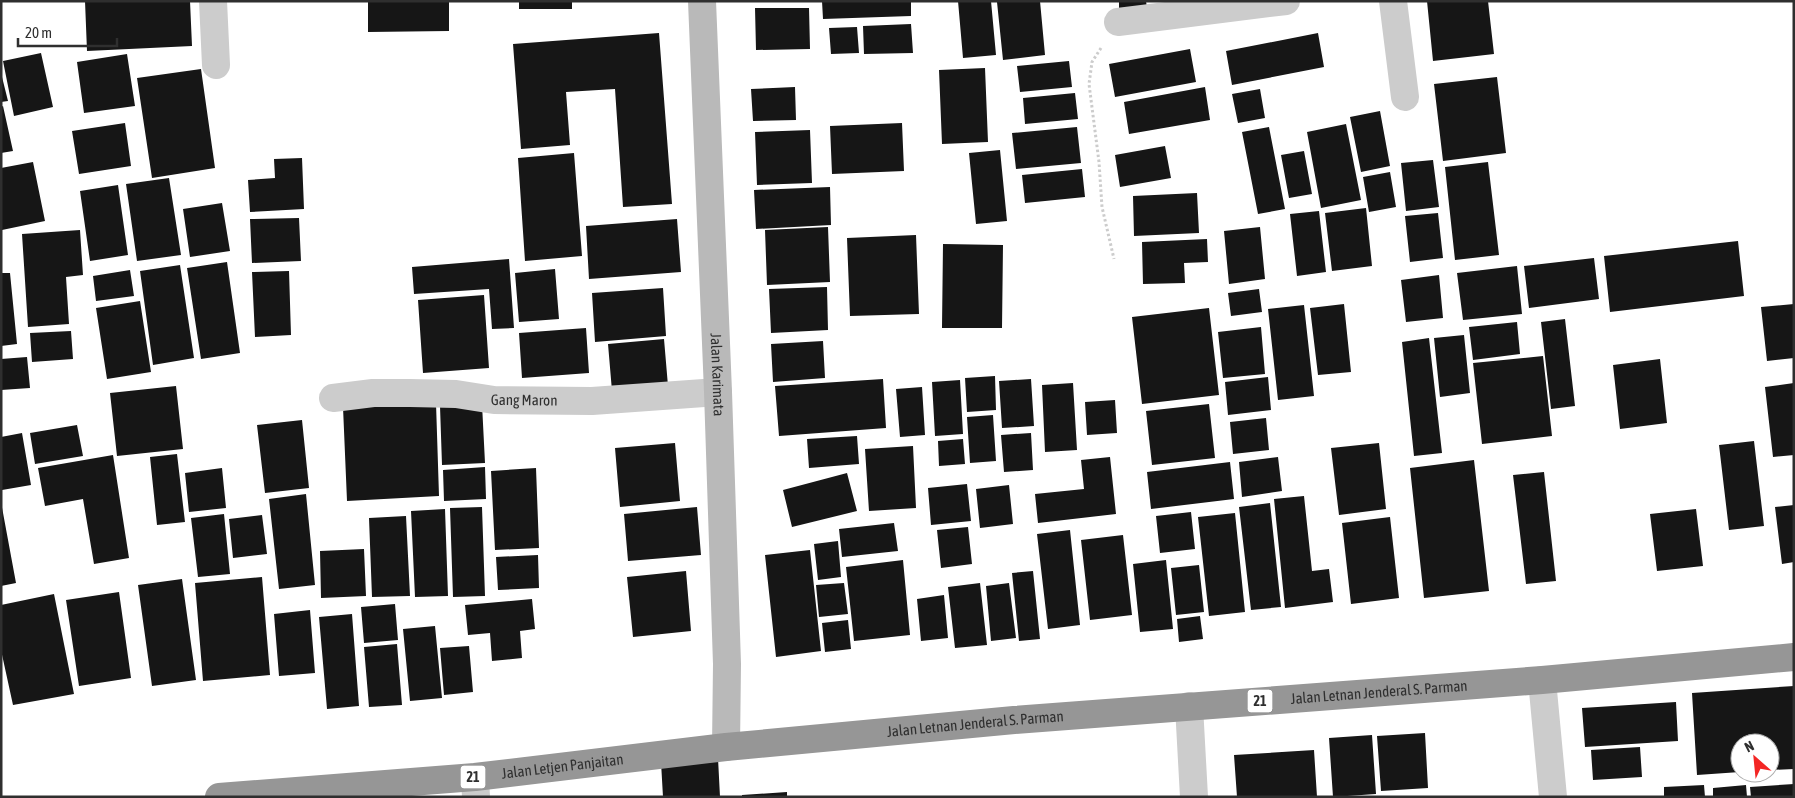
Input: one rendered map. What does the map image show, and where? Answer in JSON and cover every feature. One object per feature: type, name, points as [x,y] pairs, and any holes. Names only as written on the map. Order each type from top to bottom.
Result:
[{"type":"highway","name":"Jalan Letnan Jenderal S. Parman","points":[[726,747],[1014,720],[1542,680],[1794,657]]},
{"type":"highway","name":"Jalan Letjen Panjaitan","points":[[219,797],[475,787],[726,747]]},
{"type":"main road","name":"Jalan Karimata","points":[[702,1],[727,664],[726,747]]},
{"type":"street","points":[[214,1],[216,65]]},
{"type":"street","points":[[1118,22],[1286,1]]},
{"type":"street","points":[[1393,1],[1405,97]]},
{"type":"street","name":"Gang Maron","points":[[333,398],[373,393],[410,393],[456,394],[494,400],[592,402],[718,392]]},
{"type":"street","points":[[1542,680],[1553,797]]},
{"type":"street","points":[[1189,706],[1194,797]]},
{"type":"path","points":[[1114,259],[1102,207],[1089,84],[1092,62],[1118,22]]},
{"type":"building","points":[[85,1],[190,1],[192,46],[87,51]]},
{"type":"building","points":[[368,1],[449,1],[449,31],[368,32]]},
{"type":"building","points":[[519,1],[572,1],[572,9],[519,9]]},
{"type":"building","points":[[822,1],[911,1],[911,16],[823,19]]},
{"type":"building","points":[[958,1],[991,1],[996,55],[963,58]]},
{"type":"building","points":[[1040,1],[1045,55],[1003,60],[997,2]]},
{"type":"building","points":[[1119,1],[1146,1],[1147,8],[1119,8]]},
{"type":"building","points":[[1427,1],[1488,1],[1494,54],[1433,61]]},
{"type":"building","points":[[755,8],[809,8],[810,49],[756,50]]},
{"type":"building","points":[[911,24],[913,53],[864,54],[863,26]]},
{"type":"building","points":[[857,27],[859,53],[831,54],[829,28]]},
{"type":"building","points":[[659,33],[672,204],[623,207],[615,89],[566,92],[570,145],[521,149],[513,44]]},
{"type":"building","points":[[1318,33],[1324,67],[1232,85],[1226,51]]},
{"type":"building","points":[[1190,49],[1196,82],[1115,97],[1109,64]]},
{"type":"building","points":[[41,53],[53,107],[14,116],[3,61]]},
{"type":"building","points":[[127,54],[135,106],[84,113],[77,62]]},
{"type":"building","points":[[1069,61],[1072,87],[1020,92],[1017,66]]},
{"type":"building","points":[[985,68],[988,142],[942,144],[939,70]]},
{"type":"building","points":[[201,69],[215,168],[152,178],[137,78]]},
{"type":"building","points":[[1,73],[8,101],[1,102]]},
{"type":"building","points":[[1497,77],[1506,153],[1443,161],[1434,84]]},
{"type":"building","points":[[795,87],[796,120],[753,121],[751,89]]},
{"type":"building","points":[[1205,87],[1210,120],[1129,134],[1124,102]]},
{"type":"building","points":[[1260,89],[1265,118],[1238,123],[1232,94]]},
{"type":"building","points":[[1075,93],[1078,119],[1025,124],[1023,98]]},
{"type":"building","points":[[3,106],[13,151],[1,153],[1,107]]},
{"type":"building","points":[[1380,111],[1390,166],[1361,172],[1350,117]]},
{"type":"building","points":[[125,123],[131,166],[79,174],[72,131]]},
{"type":"building","points":[[902,123],[904,171],[832,174],[830,126]]},
{"type":"building","points":[[1346,124],[1361,200],[1321,208],[1307,132]]},
{"type":"building","points":[[1077,127],[1081,163],[1016,169],[1012,133]]},
{"type":"building","points":[[1269,127],[1285,209],[1258,214],[1242,132]]},
{"type":"building","points":[[810,130],[812,183],[757,185],[755,132]]},
{"type":"building","points":[[1165,146],[1171,178],[1120,187],[1115,155]]},
{"type":"building","points":[[1000,150],[1007,221],[976,224],[969,153]]},
{"type":"building","points":[[1304,151],[1312,194],[1289,198],[1281,155]]},
{"type":"building","points":[[574,153],[582,256],[525,261],[518,158]]},
{"type":"building","points":[[302,158],[304,209],[250,212],[248,180],[275,178],[274,159]]},
{"type":"building","points":[[1433,160],[1439,207],[1406,211],[1401,163]]},
{"type":"building","points":[[33,162],[45,221],[2,230],[1,168]]},
{"type":"building","points":[[1488,162],[1499,255],[1455,260],[1445,167]]},
{"type":"building","points":[[1082,169],[1085,197],[1025,203],[1022,175]]},
{"type":"building","points":[[1390,172],[1396,207],[1369,212],[1363,177]]},
{"type":"building","points":[[169,178],[181,255],[137,261],[126,184]]},
{"type":"building","points":[[118,185],[128,255],[90,261],[80,191]]},
{"type":"building","points":[[830,187],[831,225],[756,229],[754,190]]},
{"type":"building","points":[[1197,193],[1199,233],[1134,236],[1133,196]]},
{"type":"building","points":[[222,203],[230,251],[190,257],[183,209]]},
{"type":"building","points":[[1366,208],[1372,266],[1332,271],[1325,213]]},
{"type":"building","points":[[1319,211],[1326,272],[1297,276],[1290,214]]},
{"type":"building","points":[[1438,213],[1443,258],[1410,262],[1405,216]]},
{"type":"building","points":[[299,218],[301,261],[252,263],[250,219]]},
{"type":"building","points":[[677,219],[681,272],[589,279],[586,226]]},
{"type":"building","points":[[828,227],[830,282],[767,285],[765,230]]},
{"type":"building","points":[[1260,227],[1265,279],[1229,284],[1224,231]]},
{"type":"building","points":[[80,230],[83,275],[66,277],[69,324],[28,327],[22,234]]},
{"type":"building","points":[[916,235],[919,314],[850,316],[847,238]]},
{"type":"building","points":[[1207,239],[1208,262],[1184,263],[1185,283],[1143,284],[1142,242]]},
{"type":"building","points":[[1738,241],[1744,296],[1610,312],[1604,256]]},
{"type":"building","points":[[943,244],[1003,245],[1002,328],[942,328]]},
{"type":"building","points":[[1594,258],[1599,299],[1529,308],[1524,266]]},
{"type":"building","points":[[509,259],[514,328],[492,329],[489,289],[414,294],[412,267]]},
{"type":"building","points":[[227,262],[240,353],[201,359],[187,268]]},
{"type":"building","points":[[180,265],[194,358],[153,365],[140,271]]},
{"type":"building","points":[[1517,266],[1522,314],[1463,320],[1457,273]]},
{"type":"building","points":[[555,269],[559,319],[519,322],[515,273]]},
{"type":"building","points":[[130,270],[134,296],[96,301],[93,276]]},
{"type":"building","points":[[289,271],[291,335],[255,337],[252,272]]},
{"type":"building","points":[[1,273],[10,273],[17,344],[1,346]]},
{"type":"building","points":[[1439,275],[1443,318],[1406,322],[1401,280]]},
{"type":"building","points":[[827,287],[828,330],[771,333],[769,289]]},
{"type":"building","points":[[663,288],[666,336],[595,342],[592,293]]},
{"type":"building","points":[[1259,289],[1262,312],[1231,316],[1228,293]]},
{"type":"building","points":[[484,295],[489,368],[423,373],[418,300]]},
{"type":"building","points":[[140,301],[151,372],[107,379],[96,308]]},
{"type":"building","points":[[1344,304],[1351,372],[1318,375],[1310,308]]},
{"type":"building","points":[[1794,304],[1794,358],[1767,361],[1761,307]]},
{"type":"building","points":[[1304,305],[1314,396],[1278,400],[1268,309]]},
{"type":"building","points":[[1209,308],[1219,395],[1142,404],[1132,317]]},
{"type":"building","points":[[1565,319],[1575,406],[1551,409],[1541,322]]},
{"type":"building","points":[[1517,322],[1520,354],[1473,360],[1469,327]]},
{"type":"building","points":[[1261,327],[1265,374],[1223,378],[1218,332]]},
{"type":"building","points":[[586,328],[589,373],[522,378],[519,333]]},
{"type":"building","points":[[71,331],[73,359],[32,362],[30,333]]},
{"type":"building","points":[[1464,335],[1470,393],[1440,397],[1434,338]]},
{"type":"building","points":[[1429,338],[1442,453],[1414,456],[1402,342]]},
{"type":"building","points":[[664,339],[668,386],[612,391],[608,344]]},
{"type":"building","points":[[823,341],[825,378],[773,382],[771,344]]},
{"type":"building","points":[[1543,356],[1552,436],[1482,444],[1473,363]]},
{"type":"building","points":[[27,357],[30,388],[1,390],[1,359]]},
{"type":"building","points":[[1660,359],[1667,423],[1620,429],[1613,365]]},
{"type":"building","points":[[995,376],[996,410],[967,412],[965,378]]},
{"type":"building","points":[[1268,377],[1271,410],[1228,415],[1225,382]]},
{"type":"building","points":[[883,379],[886,428],[779,436],[775,386]]},
{"type":"building","points":[[1031,379],[1034,426],[1002,428],[999,381]]},
{"type":"building","points":[[960,380],[963,434],[935,436],[932,382]]},
{"type":"building","points":[[1073,383],[1077,450],[1045,452],[1042,385]]},
{"type":"building","points":[[1794,383],[1794,455],[1773,457],[1765,387]]},
{"type":"building","points":[[176,386],[183,449],[117,456],[110,393]]},
{"type":"building","points":[[922,387],[925,435],[900,437],[896,389]]},
{"type":"building","points":[[1115,400],[1117,433],[1087,435],[1085,402]]},
{"type":"building","points":[[436,403],[439,496],[347,501],[343,407]]},
{"type":"building","points":[[482,404],[485,463],[442,465],[440,406]]},
{"type":"building","points":[[1209,404],[1215,458],[1152,465],[1146,411]]},
{"type":"building","points":[[993,415],[996,461],[970,463],[967,417]]},
{"type":"building","points":[[1266,418],[1269,450],[1233,454],[1230,422]]},
{"type":"building","points":[[302,420],[309,488],[265,493],[257,425]]},
{"type":"building","points":[[77,425],[83,456],[35,464],[30,433]]},
{"type":"building","points":[[22,433],[31,485],[2,490],[1,437]]},
{"type":"building","points":[[1031,433],[1033,470],[1004,472],[1001,435]]},
{"type":"building","points":[[857,436],[859,464],[809,468],[807,439]]},
{"type":"building","points":[[963,439],[965,464],[939,466],[938,441]]},
{"type":"building","points":[[1754,441],[1764,526],[1729,530],[1719,445]]},
{"type":"building","points":[[675,443],[680,501],[620,507],[615,448]]},
{"type":"building","points":[[1379,443],[1386,509],[1339,515],[1331,448]]},
{"type":"building","points":[[913,446],[916,508],[869,511],[865,449]]},
{"type":"building","points":[[177,454],[185,522],[157,525],[150,457]]},
{"type":"building","points":[[113,455],[129,558],[94,564],[83,499],[45,506],[38,468]]},
{"type":"building","points":[[1110,457],[1116,514],[1038,523],[1035,494],[1084,489],[1081,460]]},
{"type":"building","points":[[1278,457],[1282,491],[1242,497],[1239,462]]},
{"type":"building","points":[[1474,460],[1489,591],[1424,598],[1410,468]]},
{"type":"building","points":[[1230,462],[1234,499],[1151,509],[1147,472]]},
{"type":"building","points":[[485,467],[486,499],[444,501],[443,470]]},
{"type":"building","points":[[222,468],[226,508],[189,512],[185,473]]},
{"type":"building","points":[[536,468],[539,548],[495,550],[491,471]]},
{"type":"building","points":[[1544,472],[1556,581],[1526,584],[1513,475]]},
{"type":"building","points":[[847,473],[857,511],[792,527],[783,490]]},
{"type":"building","points":[[967,484],[971,521],[931,525],[928,488]]},
{"type":"building","points":[[1009,485],[1013,524],[980,528],[976,489]]},
{"type":"building","points":[[306,494],[315,585],[279,589],[269,499]]},
{"type":"building","points":[[1304,496],[1312,571],[1329,569],[1333,602],[1285,608],[1274,499]]},
{"type":"building","points":[[1,502],[16,583],[1,586]]},
{"type":"building","points":[[1270,503],[1281,607],[1251,610],[1239,507]]},
{"type":"building","points":[[1794,505],[1794,562],[1782,564],[1775,507]]},
{"type":"building","points":[[482,507],[485,596],[453,597],[450,508]]},
{"type":"building","points":[[697,507],[701,555],[628,561],[624,514]]},
{"type":"building","points":[[445,509],[448,596],[415,597],[411,511]]},
{"type":"building","points":[[1696,509],[1703,566],[1657,571],[1650,514]]},
{"type":"building","points":[[1191,512],[1195,549],[1160,553],[1156,516]]},
{"type":"building","points":[[1235,513],[1245,612],[1209,616],[1198,517]]},
{"type":"building","points":[[224,514],[230,574],[198,577],[191,518]]},
{"type":"building","points":[[262,515],[267,554],[233,558],[229,519]]},
{"type":"building","points":[[406,516],[410,596],[372,597],[369,518]]},
{"type":"building","points":[[1390,517],[1399,598],[1351,604],[1342,523]]},
{"type":"building","points":[[894,523],[898,551],[842,557],[839,529]]},
{"type":"building","points":[[968,527],[972,564],[941,568],[937,530]]},
{"type":"building","points":[[1070,530],[1080,625],[1048,629],[1037,534]]},
{"type":"building","points":[[1123,535],[1132,615],[1090,620],[1081,540]]},
{"type":"building","points":[[838,541],[841,577],[818,580],[814,544]]},
{"type":"building","points":[[364,549],[366,596],[321,598],[320,551]]},
{"type":"building","points":[[810,550],[821,651],[776,657],[765,555]]},
{"type":"building","points":[[538,555],[539,588],[498,590],[496,557]]},
{"type":"building","points":[[903,560],[910,635],[854,641],[846,567]]},
{"type":"building","points":[[1166,560],[1173,629],[1140,632],[1133,564]]},
{"type":"building","points":[[1199,565],[1204,612],[1176,615],[1171,568]]},
{"type":"building","points":[[686,571],[691,631],[633,637],[627,577]]},
{"type":"building","points":[[1033,571],[1040,639],[1019,641],[1012,573]]},
{"type":"building","points":[[262,577],[270,675],[203,681],[195,583]]},
{"type":"building","points":[[182,579],[196,680],[152,686],[138,585]]},
{"type":"building","points":[[844,583],[848,614],[819,617],[816,585]]},
{"type":"building","points":[[980,583],[987,645],[955,648],[948,587]]},
{"type":"building","points":[[1009,583],[1016,638],[991,641],[986,586]]},
{"type":"building","points":[[119,592],[131,678],[79,686],[66,600]]},
{"type":"building","points":[[54,594],[74,694],[13,705],[1,650],[1,605]]},
{"type":"building","points":[[944,595],[948,638],[921,641],[917,599]]},
{"type":"building","points":[[532,599],[535,629],[520,631],[522,658],[492,661],[490,633],[468,635],[465,605]]},
{"type":"building","points":[[395,604],[398,640],[364,643],[361,607]]},
{"type":"building","points":[[310,610],[315,673],[279,676],[274,614]]},
{"type":"building","points":[[352,614],[359,706],[327,709],[319,617]]},
{"type":"building","points":[[1200,616],[1203,639],[1179,642],[1177,619]]},
{"type":"building","points":[[848,620],[851,649],[825,652],[822,623]]},
{"type":"building","points":[[435,626],[442,698],[410,701],[403,629]]},
{"type":"building","points":[[397,644],[402,705],[369,707],[364,647]]},
{"type":"building","points":[[469,646],[473,692],[444,695],[440,648]]},
{"type":"building","points":[[1794,686],[1794,769],[1780,770],[1780,733],[1730,733],[1730,773],[1697,775],[1692,693]]},
{"type":"building","points":[[1676,702],[1678,741],[1585,747],[1582,708]]},
{"type":"building","points":[[1425,733],[1428,788],[1381,791],[1377,736]]},
{"type":"building","points":[[1372,735],[1376,794],[1333,797],[1329,738]]},
{"type":"building","points":[[1640,747],[1642,777],[1593,780],[1591,750]]},
{"type":"building","points":[[1314,750],[1317,797],[1237,797],[1234,755]]},
{"type":"building","points":[[718,758],[720,797],[663,797],[661,762]]},
{"type":"building","points":[[1794,784],[1794,797],[1751,797],[1750,787]]},
{"type":"building","points":[[1704,785],[1705,797],[1664,797],[1664,787]]},
{"type":"building","points":[[1746,785],[1747,797],[1713,797],[1713,788]]},
{"type":"building","points":[[787,792],[787,797],[742,797],[742,795]]}]
